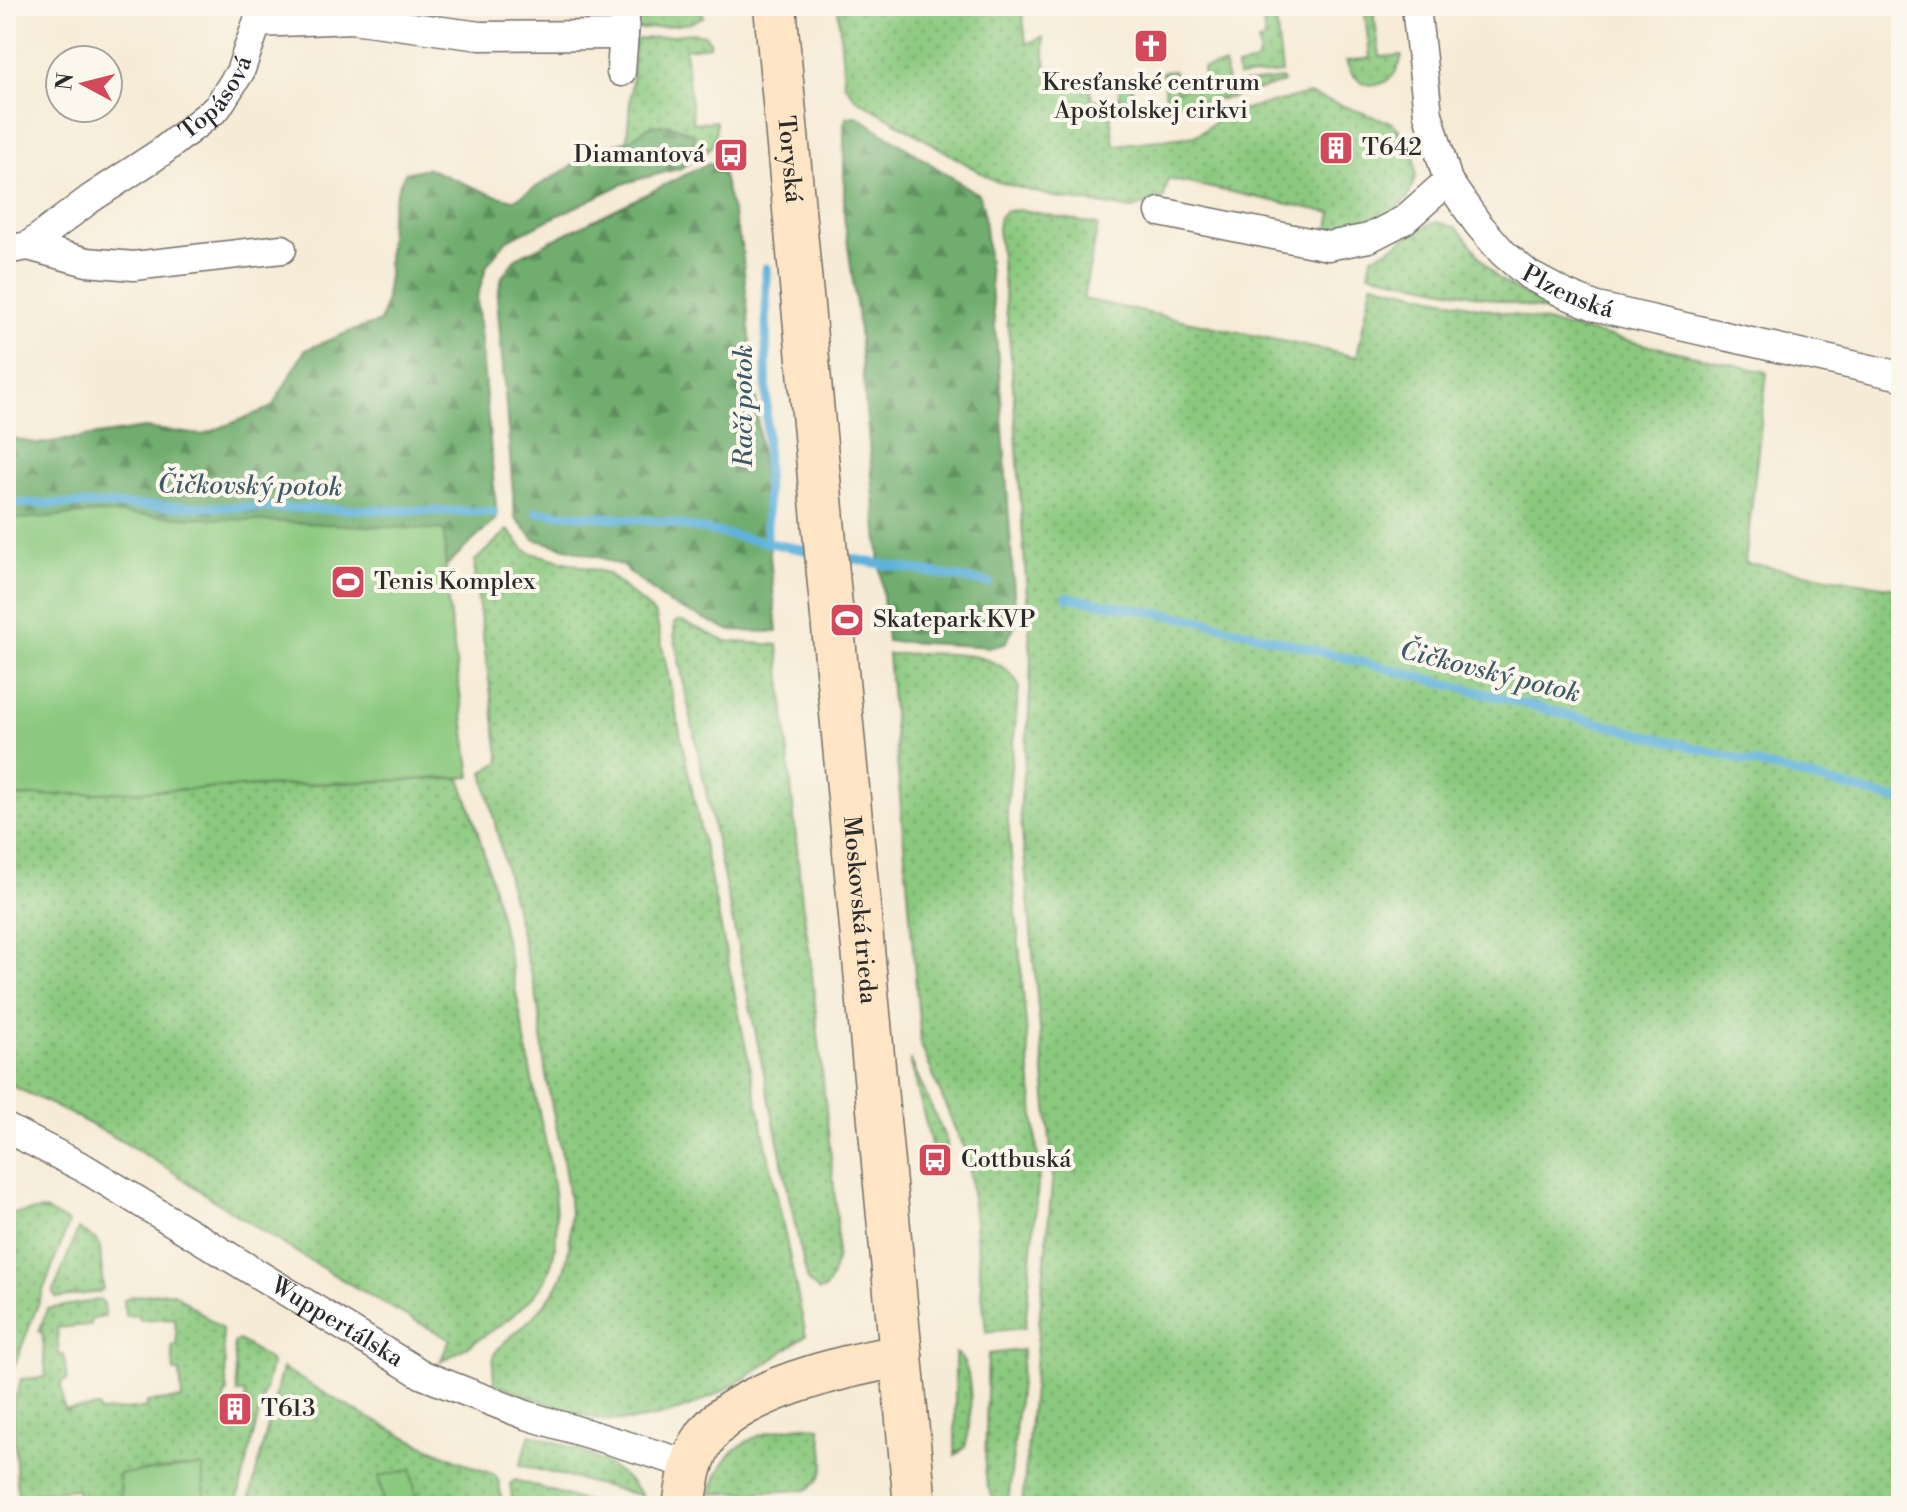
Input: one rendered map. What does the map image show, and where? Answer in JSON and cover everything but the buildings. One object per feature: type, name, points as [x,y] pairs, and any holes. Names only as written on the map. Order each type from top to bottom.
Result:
[{"type":"street","points":[[621,72],[626,6]]},
{"type":"street","name":"Toryská","points":[[775,6],[805,314]]},
{"type":"street","name":"Plzenská","points":[[1416,6],[1428,114],[1448,181],[1503,253],[1529,275],[1597,307],[1901,376]]},
{"type":"street","name":"Topásová","points":[[17,248],[160,153],[217,108],[240,72],[256,14],[352,19],[480,36],[624,35]]},
{"type":"street","points":[[1160,212],[1328,246],[1369,238],[1404,220],[1448,181]]},
{"type":"street","points":[[17,248],[87,262],[134,266],[282,249]]},
{"type":"street","name":"Moskovská trieda","points":[[805,314],[915,1506]]},
{"type":"street","name":"Wuppertálska","points":[[6,1128],[111,1184],[423,1375],[526,1415],[691,1465]]},
{"type":"street","points":[[684,1506],[691,1465],[706,1435],[717,1423],[748,1403],[824,1373],[901,1356]]},
{"type":"green space","points":[[637,6],[699,6],[704,16],[691,23],[635,30]]},
{"type":"green space","points":[[838,6],[1022,6],[1026,44],[1043,37],[1047,78],[1055,85],[1089,84],[1092,100],[1120,97],[1118,77],[1131,76],[1133,109],[1110,112],[1114,145],[1195,136],[1228,113],[1309,94],[1393,123],[1414,152],[1416,175],[1408,198],[1383,220],[1355,232],[1328,232],[1332,213],[1168,179],[1164,198],[1133,209],[1058,198],[995,181],[855,98],[844,83]]},
{"type":"green space","points":[[1364,6],[1373,6],[1380,57],[1402,55],[1392,76],[1376,85],[1359,80],[1346,61],[1370,58]]},
{"type":"green space","points":[[1276,20],[1282,73],[1238,77],[1237,67],[1255,63],[1260,53],[1258,42],[1265,40],[1263,21]]},
{"type":"green space","points":[[691,33],[705,35],[710,41],[709,46],[685,49],[693,123],[716,121],[716,131],[708,150],[681,168],[692,154],[627,140],[635,40]]},
{"type":"green space","points":[[1225,65],[1227,85],[1282,79],[1283,83],[1228,98],[1167,105],[1162,72],[1174,71],[1177,90],[1205,87],[1203,68]]},
{"type":"green space","points":[[857,116],[979,195],[983,206],[999,367],[1016,623],[1005,644],[992,647],[887,641],[857,311],[844,216],[844,123],[847,117]]},
{"type":"green space","points":[[671,125],[695,135],[692,154],[681,168],[625,183],[507,240],[487,265],[477,298],[497,518],[447,565],[6,542],[6,436],[37,444],[144,428],[202,435],[272,407],[305,350],[380,322],[387,285],[391,211],[405,173],[427,168],[493,195],[514,200],[604,147],[630,140],[650,126]]},
{"type":"green space","points":[[707,164],[720,165],[742,249],[777,632],[731,631],[668,603],[622,566],[534,539],[515,517],[497,297],[502,277],[516,258]]},
{"type":"green space","points":[[1023,210],[1098,225],[1083,299],[1357,357],[1372,283],[1767,372],[1745,563],[1901,589],[1901,1506],[1022,1506],[1053,1173],[1020,810],[1031,657],[1011,357],[998,229],[999,217],[1006,211]]},
{"type":"green space","points":[[1437,222],[1461,232],[1491,272],[1505,283],[1530,298],[1566,313],[1369,273],[1372,256]]},
{"type":"green space","points":[[100,513],[444,530],[447,595],[471,777],[6,797],[6,520]]},
{"type":"green space","points":[[508,530],[531,553],[607,573],[656,617],[806,1335],[712,1396],[660,1416],[606,1420],[495,1384],[493,1361],[497,1350],[541,1309],[561,1278],[569,1246],[570,1220],[537,999],[483,772],[500,762],[474,584],[475,561]]},
{"type":"green space","points":[[677,621],[725,641],[778,645],[802,902],[837,1217],[835,1264],[830,1281],[825,1289],[819,1291],[808,1282],[798,1239],[674,636]]},
{"type":"green space","points":[[942,653],[979,658],[996,663],[1010,673],[1019,686],[1007,809],[1039,1173],[1025,1328],[986,1332],[968,1154],[921,1045],[888,654]]},
{"type":"green space","points":[[460,778],[483,852],[511,965],[550,1165],[556,1232],[554,1254],[540,1289],[500,1325],[440,1362],[450,1339],[307,1259],[134,1148],[6,1083],[6,797]]},
{"type":"green space","points":[[910,1059],[947,1142],[947,1153],[935,1160]]},
{"type":"green space","points":[[45,1210],[69,1223],[6,1388],[6,1214]]},
{"type":"green space","points":[[78,1229],[96,1240],[100,1247],[103,1289],[57,1298],[53,1293]]},
{"type":"green space","points":[[174,1293],[222,1329],[226,1424],[247,1422],[245,1393],[237,1393],[234,1343],[239,1340],[270,1360],[236,1506],[206,1506],[202,1467],[119,1474],[122,1506],[79,1506],[77,1489],[41,1492],[42,1506],[18,1506],[13,1404],[21,1379],[46,1377],[42,1331],[39,1332],[47,1309],[99,1300],[104,1303],[105,1317],[91,1319],[91,1325],[57,1328],[59,1355],[64,1355],[67,1381],[61,1382],[64,1410],[98,1407],[99,1412],[147,1408],[147,1402],[182,1399],[180,1372],[174,1372],[172,1346],[177,1345],[175,1318],[140,1320],[139,1315],[125,1316],[124,1300]]},
{"type":"green space","points":[[1023,1350],[1009,1496],[1005,1502],[993,1498],[987,1485],[988,1354]]},
{"type":"green space","points":[[955,1353],[966,1369],[970,1396],[965,1447],[955,1456]]},
{"type":"green space","points":[[282,1368],[412,1440],[495,1475],[499,1481],[502,1506],[248,1506]]},
{"type":"green space","points":[[803,1426],[820,1427],[824,1463],[820,1478],[814,1485],[806,1490],[711,1494],[723,1463],[733,1452],[756,1437]]},
{"type":"green space","points":[[530,1434],[592,1456],[632,1483],[643,1496],[520,1465]]},
{"type":"green space","points":[[202,1466],[206,1506],[122,1506],[119,1474]]},
{"type":"green space","points":[[411,1470],[417,1503],[384,1506],[379,1476]]},
{"type":"green space","points":[[515,1480],[601,1506],[513,1506],[510,1484]]},
{"type":"waterway","name":"Račí potok","points":[[766,268],[767,543]]},
{"type":"waterway","name":"Čičkovský potok","points":[[6,503],[494,512]]},
{"type":"waterway","name":"Čičkovský potok","points":[[536,512],[666,522],[814,552]]},
{"type":"waterway","name":"Čičkovský potok","points":[[836,556],[989,583]]},
{"type":"waterway","name":"Čičkovský potok","points":[[1067,597],[1203,621],[1901,801]]},
{"type":"place","name":"Kresťanské centrum Apoštolskej cirkvi","points":[[1151,46]]},
{"type":"place","name":"T642","points":[[1336,148]]},
{"type":"place","name":"Diamantová","points":[[731,155]]},
{"type":"place","name":"Tenis Komplex","points":[[348,582]]},
{"type":"place","name":"Skatepark KVP","points":[[847,620]]},
{"type":"place","name":"Cottbuská","points":[[935,1160]]},
{"type":"place","name":"T613","points":[[235,1409]]}]
